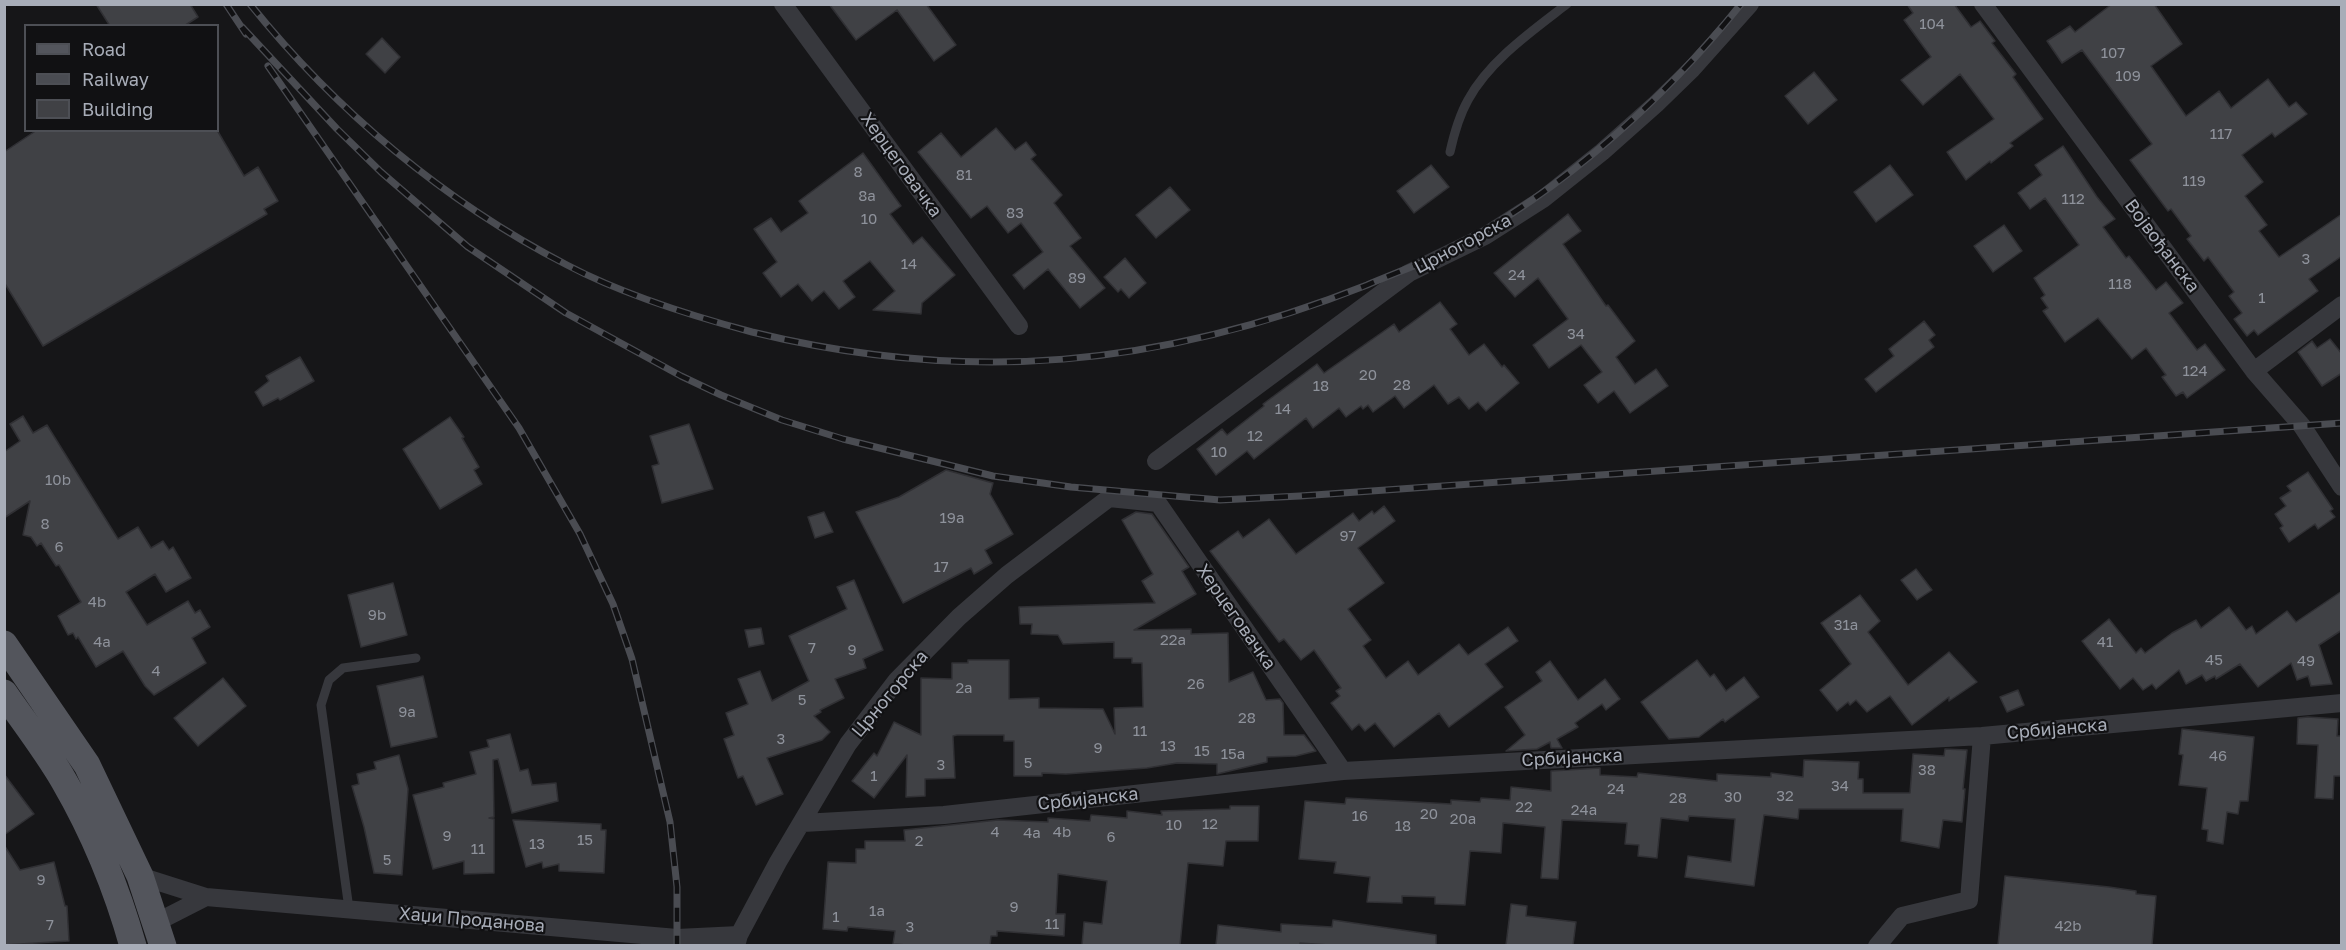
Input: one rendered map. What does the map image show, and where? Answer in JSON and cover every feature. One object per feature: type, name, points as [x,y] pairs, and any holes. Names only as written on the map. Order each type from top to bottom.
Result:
[{"type":"main road","points":[[4,644],[87,765],[140,876],[160,934]]},
{"type":"main road","points":[[4,693],[63,780],[93,835],[133,945]]},
{"type":"street","name":"Херцеговачка","points":[[783,4],[1019,326]]},
{"type":"street","name":"Црногорска","points":[[1156,461],[1409,273],[1485,236],[1543,200],[1656,104],[1692,69],[1750,4]]},
{"type":"street","name":"Војвођанска","points":[[1983,4],[2254,371],[2302,426],[2342,487]]},
{"type":"street","points":[[2254,371],[2342,305]]},
{"type":"street","name":"Херцеговачка","points":[[1109,498],[1158,503],[1343,771]]},
{"type":"street","name":"Црногорска","points":[[742,942],[778,862],[848,744],[897,680],[959,617],[1007,575],[1109,498]]},
{"type":"street","name":"Србијанска","points":[[803,823],[944,815],[1343,771],[1982,736],[2342,703]]},
{"type":"street","points":[[1877,945],[1902,916],[1969,900],[1982,736]]},
{"type":"street","name":"Хаџи Проданова","points":[[140,876],[206,897],[742,942]]},
{"type":"street","points":[[160,934],[206,897]]},
{"type":"lane","points":[[1450,152],[1468,98],[1499,61],[1567,4]]},
{"type":"lane","points":[[349,909],[321,705],[329,680],[343,668],[416,658]]},
{"type":"building","points":[[96,4],[190,4],[198,17],[187,24],[109,24]]},
{"type":"building","points":[[829,4],[926,4],[956,45],[934,61],[897,10],[856,40]]},
{"type":"building","points":[[1907,4],[1954,4],[1971,27],[1980,21],[1995,41],[1992,43],[2016,74],[2013,77],[2043,119],[2010,143],[2013,146],[1966,180],[1947,152],[1994,119],[1960,74],[1923,105],[1901,80],[1931,57],[1904,20],[1913,13]]},
{"type":"building","points":[[2112,4],[2154,4],[2182,44],[2151,66],[2186,116],[2219,91],[2231,108],[2268,79],[2289,107],[2296,102],[2307,114],[2275,137],[2272,133],[2242,155],[2263,182],[2245,196],[2267,225],[2259,231],[2279,257],[2342,214],[2342,256],[2309,279],[2318,291],[2258,335],[2254,330],[2247,336],[2234,319],[2242,313],[2229,296],[2234,292],[2208,257],[2204,261],[2187,239],[2191,236],[2171,209],[2168,211],[2130,160],[2152,144],[2082,50],[2062,63],[2047,41],[2070,26],[2075,32]]},
{"type":"building","points":[[382,38],[400,57],[385,73],[366,54]]},
{"type":"building","points":[[1814,72],[1837,100],[1808,124],[1785,96]]},
{"type":"building","points":[[996,128],[1015,150],[1026,142],[1036,155],[1031,159],[1062,195],[1054,203],[1081,238],[1070,246],[1105,288],[1080,308],[1048,269],[1024,289],[1013,275],[1043,252],[1021,223],[1008,233],[987,206],[971,218],[918,152],[941,133],[961,157]]},
{"type":"building","points":[[34,132],[218,132],[244,176],[258,167],[278,201],[264,209],[267,214],[43,346],[4,282],[4,152]]},
{"type":"building","points":[[2063,146],[2097,197],[2115,219],[2103,227],[2126,258],[2129,256],[2156,290],[2166,282],[2183,303],[2169,313],[2197,350],[2205,344],[2225,370],[2187,398],[2183,392],[2176,396],[2162,377],[2166,375],[2146,348],[2132,359],[2098,318],[2065,342],[2043,311],[2048,308],[2041,298],[2045,295],[2034,278],[2079,245],[2045,198],[2030,209],[2018,193],[2042,175],[2035,165]]},
{"type":"building","points":[[863,153],[901,206],[890,214],[913,244],[922,237],[955,275],[922,303],[921,314],[873,310],[895,291],[870,261],[843,281],[855,297],[839,309],[824,291],[812,301],[798,284],[781,297],[763,273],[777,262],[754,229],[771,218],[781,232],[808,213],[799,201]]},
{"type":"building","points":[[1431,165],[1449,187],[1414,213],[1397,191]]},
{"type":"building","points":[[1890,165],[1913,195],[1876,222],[1854,192]]},
{"type":"building","points":[[1170,187],[1190,210],[1156,238],[1136,215]]},
{"type":"building","points":[[1568,214],[1581,231],[1563,244],[1606,306],[1608,305],[1635,341],[1616,357],[1635,384],[1656,369],[1668,386],[1630,413],[1614,391],[1598,403],[1584,385],[1602,372],[1581,345],[1549,368],[1533,345],[1568,319],[1538,278],[1515,297],[1494,273]]},
{"type":"building","points":[[2004,225],[2022,251],[1993,272],[1974,246]]},
{"type":"building","points":[[1125,258],[1146,283],[1129,298],[1121,289],[1118,292],[1104,277]]},
{"type":"building","points":[[1440,302],[1457,324],[1450,329],[1469,355],[1484,344],[1502,367],[1504,365],[1519,383],[1486,411],[1478,402],[1469,409],[1459,397],[1448,404],[1434,385],[1404,408],[1395,396],[1373,412],[1368,405],[1363,409],[1361,406],[1346,417],[1339,408],[1313,428],[1306,418],[1254,459],[1247,451],[1216,475],[1197,449],[1222,429],[1227,435],[1264,406],[1263,404],[1317,364],[1324,373],[1394,324],[1399,332]]},
{"type":"building","points":[[1924,321],[1935,335],[1929,340],[1934,347],[1876,392],[1865,379],[1894,356],[1889,349]]},
{"type":"building","points":[[2330,339],[2342,354],[2342,373],[2322,386],[2298,352],[2312,341],[2317,348]]},
{"type":"building","points":[[300,357],[314,381],[280,400],[278,398],[263,406],[255,392],[269,381],[266,376]]},
{"type":"building","points":[[23,416],[33,433],[47,425],[118,539],[138,527],[151,548],[163,541],[169,550],[173,547],[191,578],[166,592],[155,574],[126,592],[147,625],[188,601],[195,613],[200,610],[210,627],[192,638],[206,663],[154,695],[145,686],[123,651],[96,667],[78,637],[76,639],[73,633],[68,635],[58,616],[81,602],[59,565],[56,566],[41,543],[37,546],[31,537],[23,535],[30,501],[4,518],[4,452],[20,441],[10,424]]},
{"type":"building","points":[[450,417],[464,437],[462,438],[479,467],[474,470],[482,484],[440,509],[403,449]]},
{"type":"building","points":[[689,424],[713,489],[662,503],[652,466],[659,464],[650,436]]},
{"type":"building","points":[[946,470],[993,483],[990,494],[1013,534],[985,550],[992,563],[974,574],[971,568],[903,603],[856,512],[899,497]]},
{"type":"building","points":[[2308,472],[2333,509],[2330,511],[2335,517],[2318,529],[2315,524],[2289,542],[2275,514],[2286,506],[2280,498],[2291,491],[2287,486]]},
{"type":"building","points":[[1384,506],[1395,521],[1358,548],[1384,583],[1348,609],[1371,640],[1363,646],[1386,678],[1408,661],[1418,675],[1459,644],[1468,655],[1508,627],[1518,641],[1485,664],[1503,687],[1449,727],[1439,713],[1394,747],[1375,723],[1365,731],[1359,724],[1352,730],[1331,703],[1340,696],[1336,691],[1341,688],[1314,650],[1301,660],[1284,639],[1279,642],[1210,551],[1238,531],[1243,538],[1269,519],[1296,554],[1353,513],[1359,521],[1372,511],[1374,514]]},
{"type":"building","points":[[824,512],[833,532],[815,538],[808,517]]},
{"type":"building","points":[[1136,512],[1152,514],[1189,567],[1182,571],[1196,594],[1134,630],[1191,629],[1191,634],[1228,633],[1229,682],[1253,672],[1266,700],[1280,699],[1283,703],[1284,735],[1304,735],[1316,751],[1296,756],[1267,757],[1267,762],[1217,774],[1217,764],[1177,763],[1147,768],[1014,776],[1014,741],[1004,741],[1004,735],[957,735],[953,736],[955,778],[925,779],[925,796],[906,797],[907,755],[874,798],[852,781],[874,753],[877,756],[894,722],[921,735],[921,678],[952,679],[952,663],[968,663],[968,660],[1009,660],[1009,699],[1039,698],[1039,708],[1103,709],[1115,734],[1114,708],[1143,707],[1142,663],[1132,663],[1132,658],[1114,658],[1114,642],[1063,644],[1058,635],[1031,634],[1032,624],[1020,624],[1019,607],[1155,603],[1142,581],[1153,574],[1122,520]]},
{"type":"building","points":[[1916,569],[1932,590],[1917,600],[1901,580]]},
{"type":"building","points":[[854,580],[883,650],[863,659],[866,668],[835,679],[844,698],[820,710],[821,712],[814,716],[830,732],[822,740],[767,758],[783,794],[756,805],[743,776],[738,778],[724,739],[734,735],[726,713],[748,704],[738,679],[760,671],[772,701],[809,681],[789,636],[847,609],[837,587]]},
{"type":"building","points":[[393,583],[407,635],[361,647],[348,595]]},
{"type":"building","points":[[2342,591],[2342,630],[2319,645],[2332,684],[2311,686],[2308,676],[2297,680],[2291,663],[2258,687],[2240,664],[2216,679],[2215,676],[2206,681],[2202,675],[2186,684],[2179,670],[2156,689],[2152,684],[2143,690],[2133,678],[2120,689],[2082,641],[2109,619],[2136,653],[2141,648],[2145,653],[2172,633],[2196,620],[2201,628],[2229,607],[2246,630],[2252,626],[2256,634],[2287,611],[2296,622]]},
{"type":"building","points":[[1860,595],[1880,621],[1868,632],[1908,685],[1949,652],[1977,682],[1949,701],[1949,697],[1912,725],[1890,696],[1867,712],[1856,700],[1850,705],[1848,702],[1837,711],[1820,690],[1851,664],[1821,623]]},
{"type":"building","points":[[761,628],[764,644],[749,647],[745,630]]},
{"type":"building","points":[[1697,660],[1710,677],[1714,674],[1726,691],[1744,677],[1759,697],[1725,722],[1723,719],[1699,737],[1669,739],[1641,702]]},
{"type":"building","points":[[1550,661],[1578,700],[1605,679],[1620,699],[1606,710],[1602,704],[1575,723],[1578,727],[1557,739],[1562,748],[1551,748],[1550,742],[1537,749],[1506,751],[1525,735],[1505,707],[1542,681],[1536,672]]},
{"type":"building","points":[[423,676],[437,737],[391,747],[377,686]]},
{"type":"building","points":[[223,678],[246,706],[198,746],[174,718]]},
{"type":"building","points":[[2018,690],[2024,705],[2007,712],[2000,697]]},
{"type":"building","points":[[2298,718],[2338,719],[2337,736],[2342,736],[2342,776],[2334,776],[2333,799],[2315,798],[2318,745],[2297,744]]},
{"type":"building","points":[[2182,729],[2254,737],[2248,801],[2240,801],[2238,814],[2227,812],[2223,844],[2207,841],[2208,830],[2202,829],[2207,788],[2179,785],[2183,755],[2179,754]]},
{"type":"building","points":[[510,734],[520,771],[528,769],[532,785],[556,783],[558,801],[512,813],[498,759],[493,760],[494,817],[489,818],[494,819],[494,873],[464,874],[464,861],[433,869],[413,795],[444,787],[443,783],[476,774],[470,752],[489,747],[487,740]]},
{"type":"building","points":[[1945,749],[1967,750],[1963,789],[1965,789],[1962,822],[1943,820],[1939,848],[1901,841],[1903,809],[1799,809],[1798,819],[1764,815],[1754,886],[1685,877],[1688,856],[1731,862],[1735,819],[1689,816],[1688,821],[1661,818],[1657,858],[1638,856],[1639,845],[1625,844],[1627,823],[1562,820],[1558,879],[1541,878],[1545,827],[1503,823],[1501,853],[1470,851],[1465,905],[1435,904],[1435,897],[1402,896],[1402,903],[1367,902],[1370,877],[1334,873],[1336,862],[1299,859],[1305,801],[1345,804],[1346,798],[1451,804],[1451,800],[1480,802],[1481,798],[1510,800],[1511,787],[1551,791],[1551,771],[1600,768],[1600,775],[1637,777],[1638,773],[1717,781],[1717,774],[1771,777],[1771,773],[1803,777],[1804,760],[1859,762],[1858,779],[1863,779],[1863,793],[1910,793],[1913,754],[1944,756]]},
{"type":"building","points":[[399,755],[408,789],[402,875],[374,873],[352,786],[359,784],[357,774],[376,769],[374,762]]},
{"type":"building","points":[[4,774],[34,814],[4,835]]},
{"type":"building","points":[[1230,806],[1259,806],[1258,841],[1226,841],[1223,866],[1188,863],[1180,945],[1082,945],[1084,922],[1102,924],[1107,881],[1058,874],[1056,914],[1065,914],[1064,936],[997,931],[997,936],[991,936],[990,945],[907,945],[893,944],[895,931],[848,927],[847,931],[823,929],[828,862],[856,863],[856,849],[865,849],[865,841],[905,841],[904,830],[998,820],[1048,822],[1048,818],[1090,821],[1091,815],[1127,818],[1127,811],[1162,815],[1161,811],[1230,809]]},
{"type":"building","points":[[513,820],[601,824],[601,830],[606,830],[604,873],[559,871],[559,864],[543,868],[542,862],[526,867]]},
{"type":"building","points":[[4,845],[20,870],[54,862],[65,906],[67,906],[69,941],[4,945]]},
{"type":"building","points":[[2005,876],[2109,887],[2156,896],[2152,945],[1998,945]]},
{"type":"building","points":[[1511,904],[1527,906],[1526,916],[1576,922],[1573,945],[1506,945]]},
{"type":"building","points":[[1333,920],[1436,935],[1436,945],[1300,943],[1300,945],[1216,945],[1218,925],[1281,932],[1281,924],[1332,927]]},
{"type":"railway","points":[[226,4],[246,34]]},
{"type":"railway","points":[[250,4],[319,81],[395,151],[478,213],[588,276],[658,303],[752,332],[833,349],[911,359],[988,362],[1064,359],[1139,350],[1214,334],[1290,313],[1367,285],[1454,248],[1534,199],[1609,140],[1679,74],[1741,4]]},
{"type":"railway","points":[[242,27],[337,129],[381,172],[468,247],[566,313],[681,376],[782,420],[843,439],[993,476],[1071,487],[1220,500],[2342,423]]},
{"type":"railway","points":[[268,66],[519,428],[580,534],[613,604],[632,659],[670,822],[677,887],[677,946]]}]
